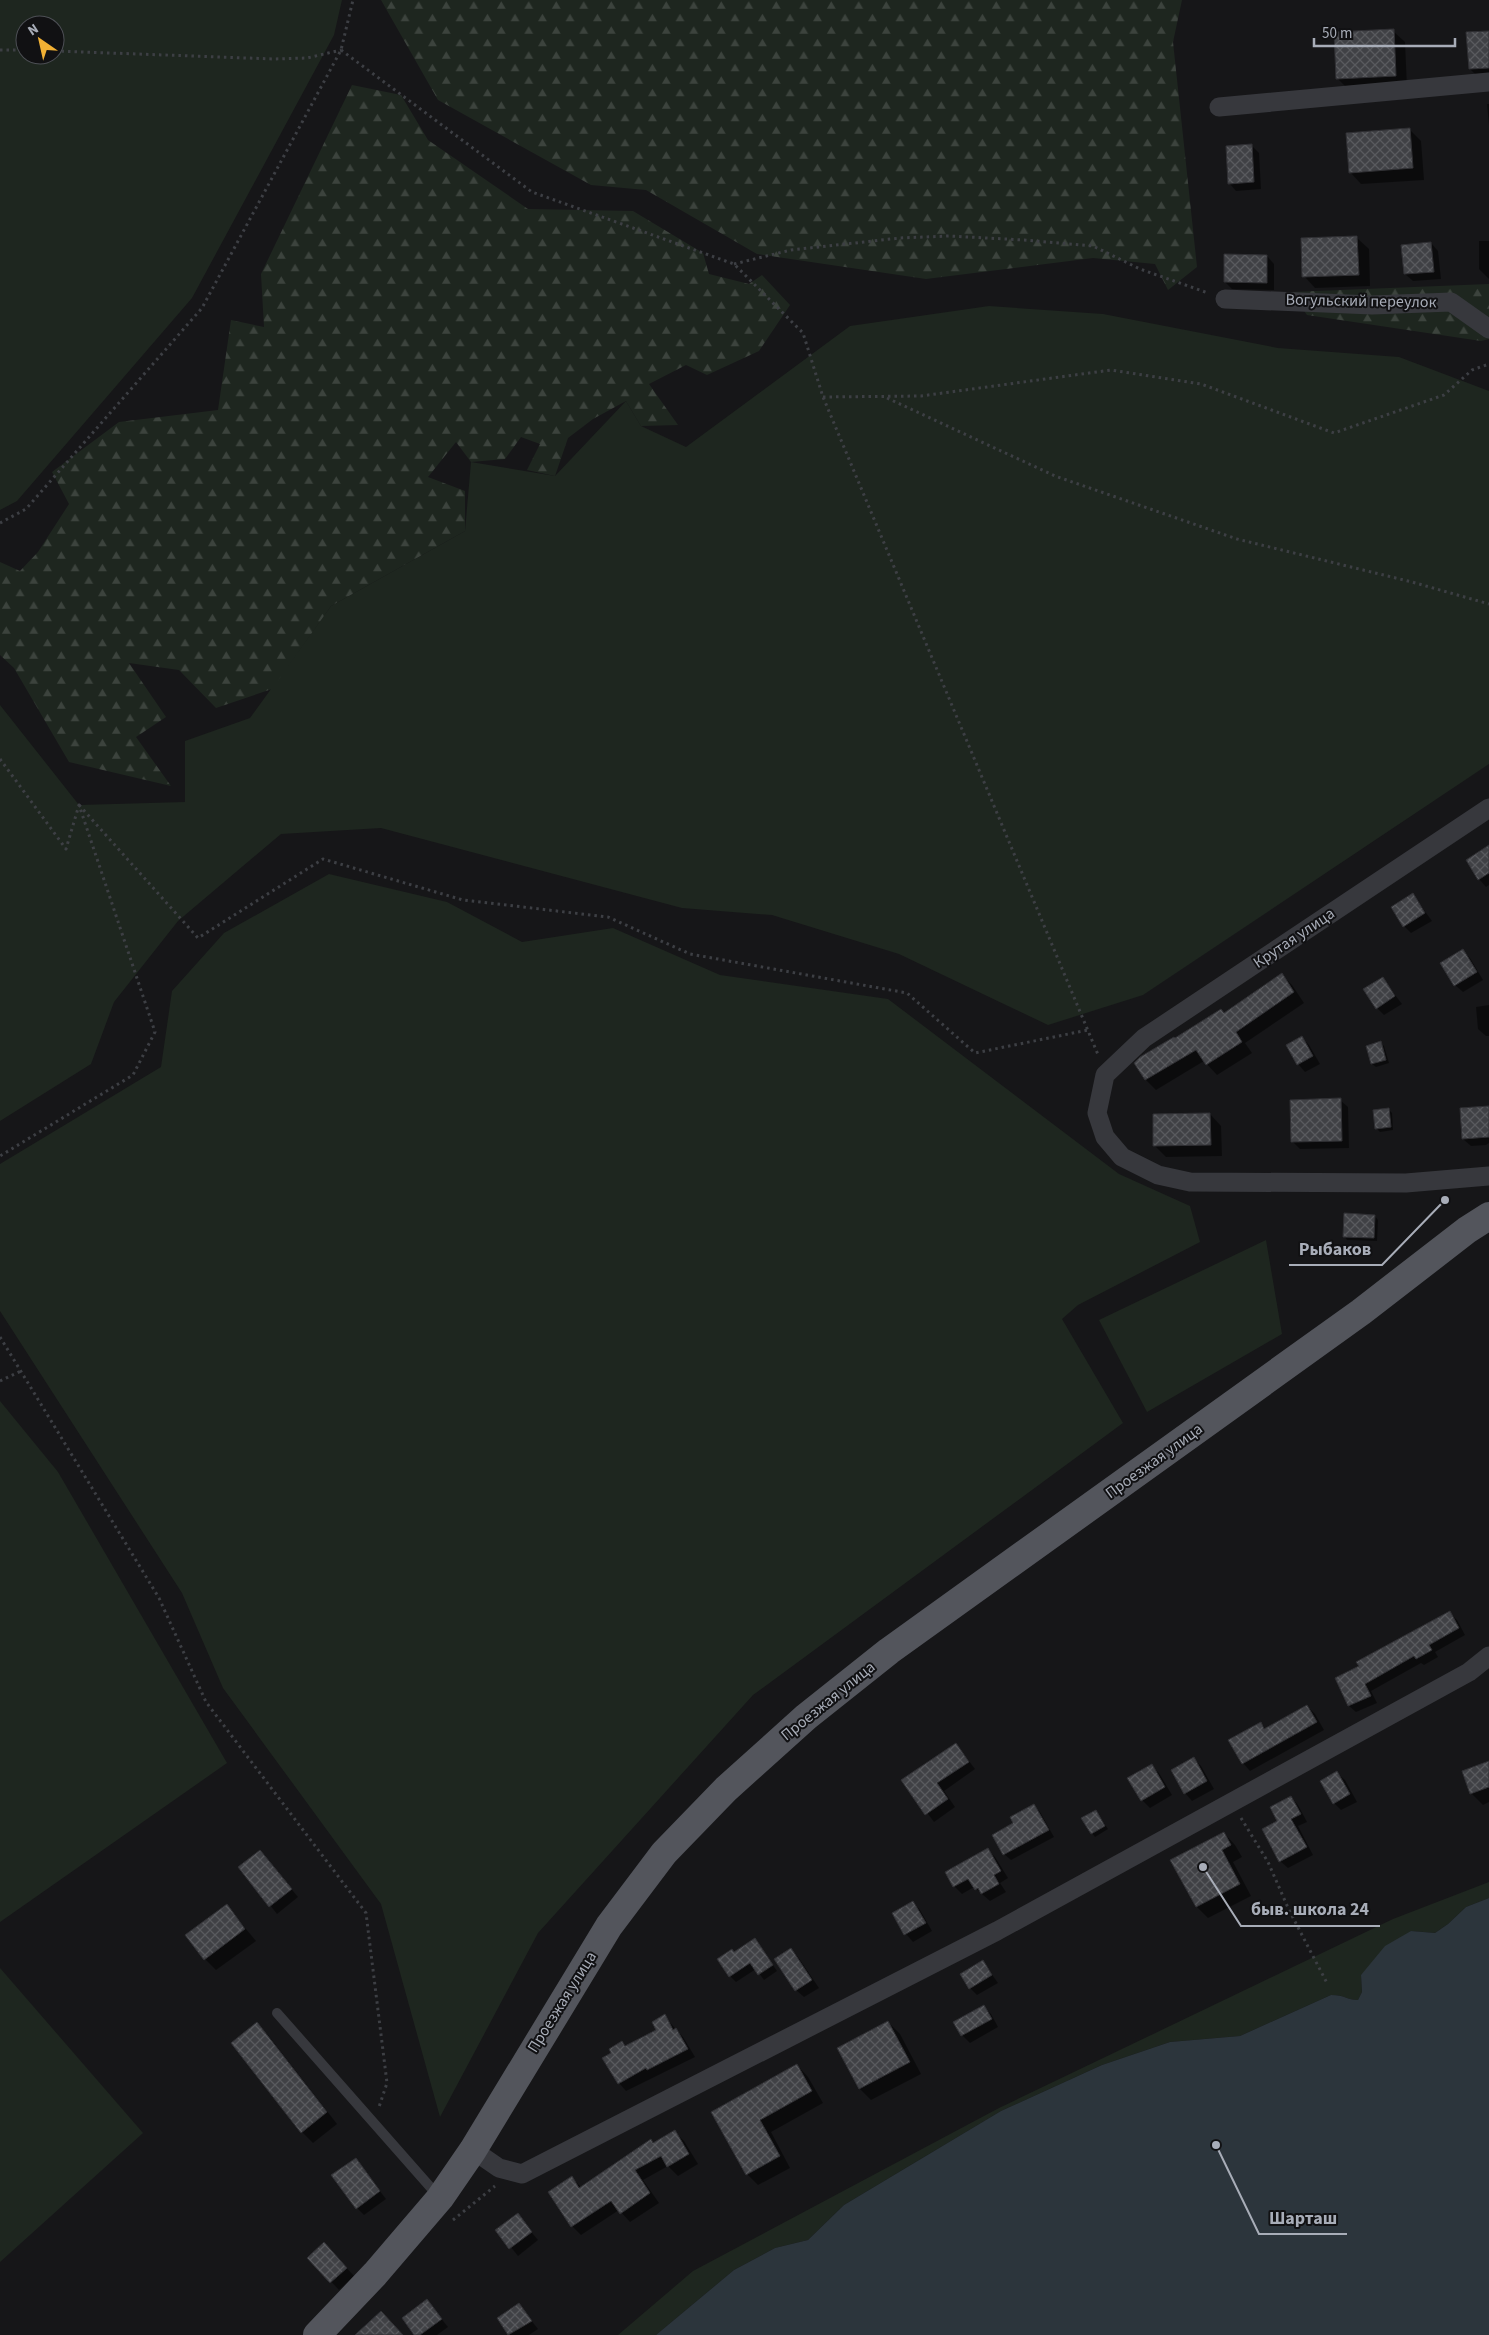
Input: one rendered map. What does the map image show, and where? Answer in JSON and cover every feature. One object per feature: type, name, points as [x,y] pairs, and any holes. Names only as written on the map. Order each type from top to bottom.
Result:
[{"type":"main road","name":"Проезжая улица","points":[[317,2335],[375,2274],[440,2198],[472,2150],[609,1926],[664,1853],[726,1789],[806,1717],[889,1651],[1353,1318],[1467,1230],[1489,1216]]},
{"type":"street","points":[[1219,107],[1489,82]]},
{"type":"street","name":"Вогульский переулок","points":[[1225,299],[1372,304],[1451,302],[1489,329]]},
{"type":"street","name":"Крутая улица","points":[[1105,1075],[1144,1038],[1489,808]]},
{"type":"street","points":[[1105,1075],[1097,1113],[1105,1137],[1122,1157],[1158,1175],[1190,1182],[1387,1183],[1489,1176]]},
{"type":"street","points":[[472,2150],[498,2168],[522,2174],[997,1931],[1470,1672],[1489,1656]]},
{"type":"lane","points":[[277,2013],[440,2198]]},
{"type":"path","points":[[0,523],[26,509],[202,308],[341,50],[353,0]]},
{"type":"path","points":[[0,50],[15,50]]},
{"type":"path","points":[[65,51],[307,58],[341,50],[532,192],[734,264],[803,333],[823,397],[1088,1030],[1105,1075]]},
{"type":"path","points":[[734,264],[791,250],[900,238],[949,236],[1024,240],[1093,246],[1140,269],[1225,299]]},
{"type":"path","points":[[823,397],[920,396],[1111,370],[1201,384],[1334,433],[1444,396],[1472,370],[1489,364]]},
{"type":"path","points":[[885,396],[1055,476],[1237,539],[1412,582],[1489,604]]},
{"type":"path","points":[[0,759],[66,849],[79,806]]},
{"type":"path","points":[[79,806],[198,938],[323,859],[463,900],[608,917],[690,954],[907,993],[975,1053],[1088,1030]]},
{"type":"path","points":[[0,1156],[132,1075],[155,1032],[79,806]]},
{"type":"path","points":[[0,1337],[159,1598],[206,1702],[366,1913],[387,2083],[374,2122]]},
{"type":"path","points":[[0,1381],[21,1371]]},
{"type":"path","points":[[1231,1803],[1268,1862],[1289,1910],[1328,1985]]},
{"type":"green space","points":[[0,0],[342,0],[334,35],[192,298],[17,501],[0,510]]},
{"type":"green space","points":[[381,0],[1182,0],[1173,42],[1197,267],[1168,290],[1155,264],[1093,258],[926,279],[757,254],[646,190],[591,185],[438,100]]},
{"type":"green space","points":[[352,85],[401,95],[428,140],[528,209],[633,211],[703,253],[709,274],[749,284],[762,275],[790,305],[759,351],[707,375],[686,365],[649,384],[678,425],[641,426],[626,401],[593,419],[568,438],[555,476],[527,470],[540,444],[521,437],[505,459],[471,462],[456,442],[428,477],[465,491],[465,531],[331,606],[272,689],[216,708],[179,670],[129,663],[166,717],[136,737],[171,786],[69,762],[14,668],[0,655],[0,562],[20,571],[38,552],[69,504],[52,472],[119,422],[218,410],[231,320],[264,327],[261,274]]},
{"type":"green space","points":[[1489,284],[1489,339],[1481,341],[1307,315],[1291,292]]},
{"type":"green space","points":[[989,306],[1103,314],[1278,348],[1399,357],[1489,391],[1489,764],[1143,995],[1048,1025],[899,954],[772,915],[682,908],[381,828],[281,834],[178,921],[114,1002],[91,1064],[0,1121],[0,705],[79,805],[185,802],[185,741],[250,718],[331,606],[465,531],[471,462],[555,476],[626,401],[641,426],[686,447],[850,326]]},
{"type":"green space","points":[[329,874],[447,902],[522,942],[613,928],[720,975],[888,999],[1119,1174],[1190,1206],[1200,1242],[1078,1305],[1062,1319],[1123,1423],[753,1695],[538,1933],[440,2117],[381,1904],[223,1688],[182,1593],[0,1311],[0,1164],[161,1067],[172,991],[224,933]]},
{"type":"green space","points":[[1266,1240],[1282,1334],[1147,1412],[1099,1320]]},
{"type":"green space","points":[[0,1401],[58,1472],[227,1763],[0,1922]]},
{"type":"green space","points":[[1489,1882],[1489,1898],[1466,1907],[1435,1933],[1411,1931],[1361,1975],[1362,1992],[1358,2000],[1331,1995],[1240,2036],[1170,2042],[1102,2065],[1001,2111],[844,2205],[808,2240],[775,2248],[734,2270],[656,2335],[618,2335],[693,2271],[999,2108],[1393,1919]]},
{"type":"green space","points":[[0,1968],[143,2133],[0,2262]]},
{"type":"shaded area","points":[[1489,1898],[1489,2335],[656,2335],[734,2270],[775,2248],[808,2240],[844,2205],[1001,2111],[1102,2065],[1170,2042],[1240,2036],[1331,1995],[1358,2000],[1362,1992],[1361,1975],[1385,1946],[1411,1931],[1435,1933],[1466,1907]]},
{"type":"building","points":[[1394,29],[1396,76],[1336,79],[1334,32]]},
{"type":"building","points":[[1489,31],[1489,68],[1469,69],[1466,32]]},
{"type":"building","points":[[1410,128],[1413,168],[1349,173],[1346,133]]},
{"type":"building","points":[[1252,144],[1254,182],[1228,184],[1226,146]]},
{"type":"building","points":[[1357,236],[1359,275],[1302,277],[1301,238]]},
{"type":"building","points":[[1431,242],[1434,272],[1404,274],[1401,245]]},
{"type":"building","points":[[1224,254],[1267,255],[1267,283],[1224,282]]},
{"type":"building","points":[[1489,845],[1489,873],[1478,880],[1466,860]]},
{"type":"building","points":[[1413,893],[1425,913],[1403,927],[1391,907]]},
{"type":"building","points":[[1463,949],[1477,972],[1454,986],[1440,963]]},
{"type":"building","points":[[1282,973],[1294,992],[1236,1032],[1242,1042],[1206,1065],[1196,1050],[1145,1080],[1134,1063],[1140,1057],[1221,1009],[1224,1013]]},
{"type":"building","points":[[1383,977],[1395,996],[1376,1009],[1363,989]]},
{"type":"building","points":[[1302,1036],[1313,1056],[1297,1065],[1286,1045]]},
{"type":"building","points":[[1381,1041],[1386,1060],[1371,1064],[1366,1046]]},
{"type":"building","points":[[1341,1098],[1342,1141],[1291,1142],[1290,1100]]},
{"type":"building","points":[[1489,1106],[1489,1137],[1462,1139],[1460,1108]]},
{"type":"building","points":[[1389,1108],[1391,1127],[1375,1129],[1373,1110]]},
{"type":"building","points":[[1210,1113],[1211,1145],[1153,1146],[1153,1114]]},
{"type":"building","points":[[1344,1213],[1375,1215],[1374,1238],[1343,1237]]},
{"type":"building","points":[[1450,1611],[1459,1628],[1429,1645],[1432,1650],[1416,1659],[1414,1656],[1365,1684],[1371,1696],[1348,1706],[1335,1678],[1359,1666],[1356,1662]]},
{"type":"building","points":[[1307,1705],[1317,1722],[1242,1764],[1228,1740],[1261,1722],[1264,1729]]},
{"type":"building","points":[[956,1743],[969,1762],[937,1783],[948,1799],[925,1815],[901,1780]]},
{"type":"building","points":[[1194,1757],[1207,1781],[1184,1794],[1171,1770]]},
{"type":"building","points":[[1489,1761],[1489,1787],[1470,1794],[1462,1771]]},
{"type":"building","points":[[1152,1764],[1165,1787],[1141,1801],[1127,1778]]},
{"type":"building","points":[[1337,1771],[1350,1794],[1333,1804],[1320,1781]]},
{"type":"building","points":[[1291,1796],[1301,1814],[1291,1819],[1307,1847],[1279,1862],[1262,1829],[1277,1821],[1270,1807]]},
{"type":"building","points":[[1034,1804],[1049,1830],[1003,1855],[992,1835],[1013,1823],[1010,1817]]},
{"type":"building","points":[[1096,1810],[1105,1826],[1091,1834],[1081,1818]]},
{"type":"building","points":[[1224,1832],[1231,1845],[1222,1850],[1240,1884],[1196,1907],[1170,1860]]},
{"type":"building","points":[[988,1848],[1001,1871],[994,1875],[999,1884],[981,1894],[978,1888],[975,1890],[968,1879],[953,1887],[945,1872]]},
{"type":"building","points":[[260,1850],[292,1889],[269,1907],[238,1867]]},
{"type":"building","points":[[913,1901],[926,1923],[904,1935],[892,1913]]},
{"type":"building","points":[[227,1904],[245,1929],[204,1960],[185,1935]]},
{"type":"building","points":[[755,1938],[773,1965],[758,1975],[750,1963],[729,1977],[717,1959],[732,1949],[734,1952]]},
{"type":"building","points":[[791,1948],[812,1980],[795,1991],[774,1959]]},
{"type":"building","points":[[983,1960],[992,1975],[969,1989],[960,1974]]},
{"type":"building","points":[[984,2005],[992,2019],[961,2036],[953,2022]]},
{"type":"building","points":[[665,2014],[673,2030],[676,2028],[688,2049],[647,2070],[646,2068],[618,2084],[602,2058],[611,2053],[609,2049],[622,2041],[625,2046],[656,2030],[652,2022]]},
{"type":"building","points":[[888,2021],[910,2062],[859,2089],[837,2048]]},
{"type":"building","points":[[257,2022],[327,2112],[301,2133],[231,2043]]},
{"type":"building","points":[[797,2064],[812,2091],[760,2120],[780,2156],[746,2175],[711,2112]]},
{"type":"building","points":[[675,2130],[689,2154],[667,2167],[661,2156],[635,2170],[650,2193],[620,2214],[611,2201],[571,2227],[548,2192],[572,2176],[579,2188],[651,2139],[653,2143]]},
{"type":"building","points":[[356,2158],[380,2191],[356,2209],[331,2175]]},
{"type":"building","points":[[518,2213],[532,2232],[509,2249],[495,2230]]},
{"type":"building","points":[[324,2242],[347,2268],[330,2283],[307,2258]]},
{"type":"building","points":[[427,2299],[442,2319],[420,2335],[414,2335],[402,2318]]},
{"type":"building","points":[[519,2303],[532,2321],[508,2335],[497,2318]]},
{"type":"building","points":[[381,2311],[403,2335],[355,2335]]},
{"type":"place","name":"Рыбаков","points":[[1445,1200]]},
{"type":"place","name":"быв. школа 24","points":[[1203,1867]]},
{"type":"place","name":"Шарташ","points":[[1216,2145]]}]
